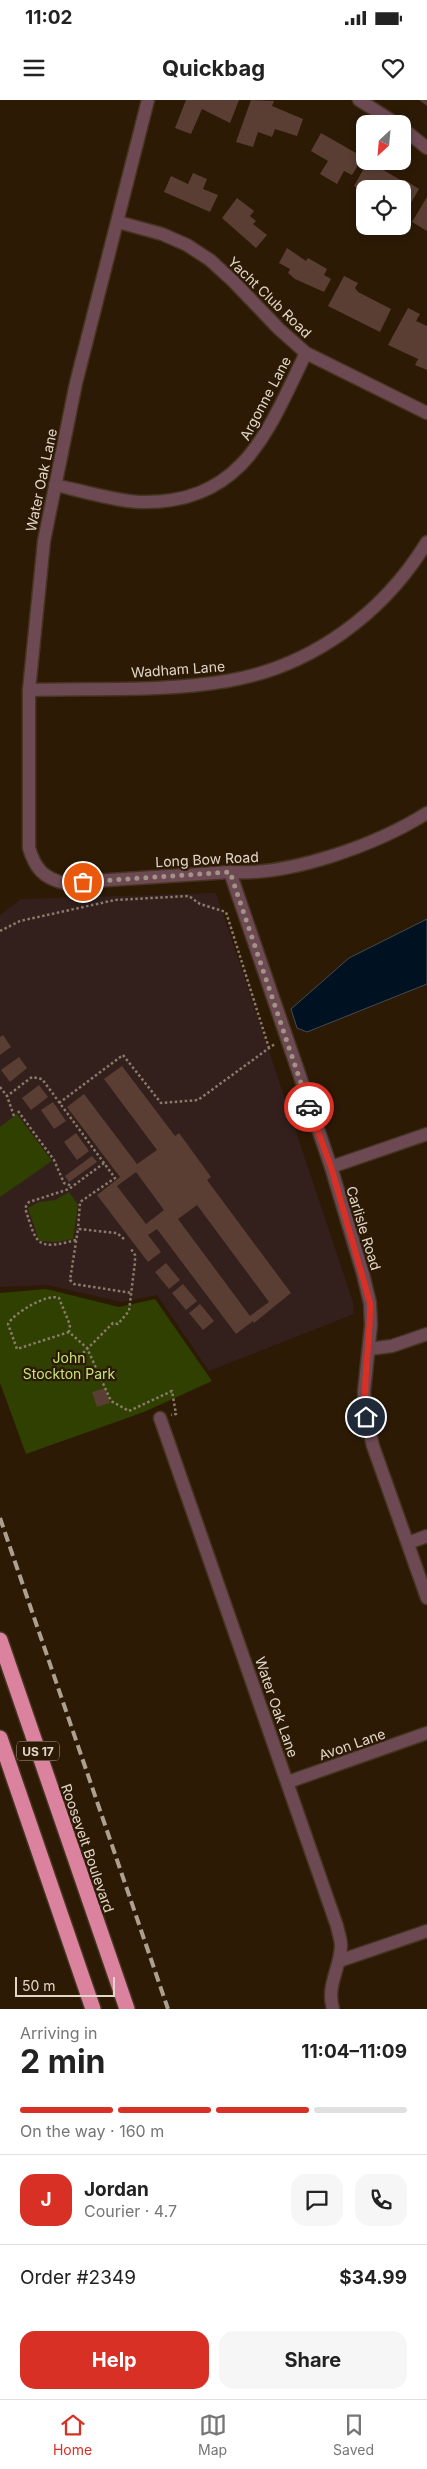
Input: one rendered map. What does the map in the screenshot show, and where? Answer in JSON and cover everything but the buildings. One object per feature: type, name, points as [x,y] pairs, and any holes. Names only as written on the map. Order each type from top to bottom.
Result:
[{"type":"highway","name":"Roosevelt Boulevard","points":[[0,1640],[127,2009]]},
{"type":"highway","name":"US 17","points":[[0,1738],[93,2009]]},
{"type":"street","name":"Water Oak Lane","points":[[40,873],[33,861],[29,848],[29,690],[44,541],[76,382],[148,100]]},
{"type":"street","points":[[359,100],[383,115]]},
{"type":"street","points":[[411,135],[427,148]]},
{"type":"street","name":"Yacht Club Road","points":[[118,222],[162,234],[187,245],[210,260],[234,281],[279,330],[306,353],[427,412]]},
{"type":"street","name":"Argonne Lane","points":[[55,485],[139,502],[171,501],[204,490],[239,468],[254,452],[266,435],[306,353]]},
{"type":"street","name":"Wadham Lane","points":[[29,690],[186,686],[228,681],[267,672],[313,653],[350,629],[379,604],[405,574],[427,542]]},
{"type":"street","name":"Long Bow Road","points":[[40,873],[52,880],[64,883],[230,872],[250,874],[317,860],[357,847],[409,824],[427,813]]},
{"type":"street","name":"Carlisle Road","points":[[230,872],[331,1167],[370,1303],[369,1349],[364,1392],[366,1417],[373,1446],[427,1598]]},
{"type":"street","points":[[331,1167],[427,1134]]},
{"type":"street","points":[[369,1349],[392,1346],[427,1334]]},
{"type":"street","name":"Water Oak Lane","points":[[160,1418],[337,1926],[341,1944],[330,1988],[333,2009]]},
{"type":"street","points":[[408,1543],[427,1536]]},
{"type":"street","name":"Avon Lane","points":[[288,1782],[427,1733]]},
{"type":"street","points":[[338,1961],[427,1931]]},
{"type":"path","points":[[0,931],[20,922],[115,900],[189,896],[200,904],[226,912],[269,1048]]},
{"type":"path","points":[[59,1103],[123,1054],[161,1103],[198,1100],[280,1040]]},
{"type":"path","points":[[8,1096],[37,1076],[42,1078],[115,1178],[80,1202],[71,1283],[132,1293]]},
{"type":"path","points":[[0,1087],[8,1096],[14,1116]]},
{"type":"path","points":[[18,1112],[54,1160],[64,1183],[74,1186]]},
{"type":"path","points":[[76,1240],[58,1245],[44,1245],[37,1241],[32,1233],[25,1208],[29,1202],[60,1193],[74,1186],[104,1163]]},
{"type":"path","points":[[78,1229],[117,1233],[124,1239]]},
{"type":"path","points":[[76,1360],[113,1324],[118,1324],[129,1311],[136,1255],[131,1249]]},
{"type":"path","points":[[54,1296],[60,1298],[70,1325],[69,1332],[17,1349],[8,1324],[16,1314],[45,1298],[54,1296]]},
{"type":"path","points":[[69,1332],[87,1348],[111,1401],[129,1411],[172,1391],[176,1414],[160,1418]]},
{"type":"shaded area","points":[[216,893],[353,1302],[354,1314],[209,1371],[157,1295],[121,1302],[48,1285],[0,1287],[0,915],[21,899]]},
{"type":"green space","points":[[17,1114],[52,1161],[0,1197],[0,1127]]},
{"type":"green space","points":[[69,1192],[78,1205],[73,1239],[57,1242],[39,1241],[28,1208],[39,1202],[55,1200]]},
{"type":"green space","name":"John Stockton Park","points":[[46,1289],[119,1307],[155,1299],[212,1381],[144,1412],[26,1454],[0,1383],[0,1293]]},
{"type":"water","points":[[427,919],[427,984],[307,1032],[297,1028],[291,1009],[349,958]]},
{"type":"railway","points":[[0,1518],[168,2009]]},
{"type":"way so far","points":[[83,882],[230,872],[309,1107]]},
{"type":"route","points":[[309,1107],[331,1167],[370,1303],[371,1325],[364,1392],[366,1417]]}]
